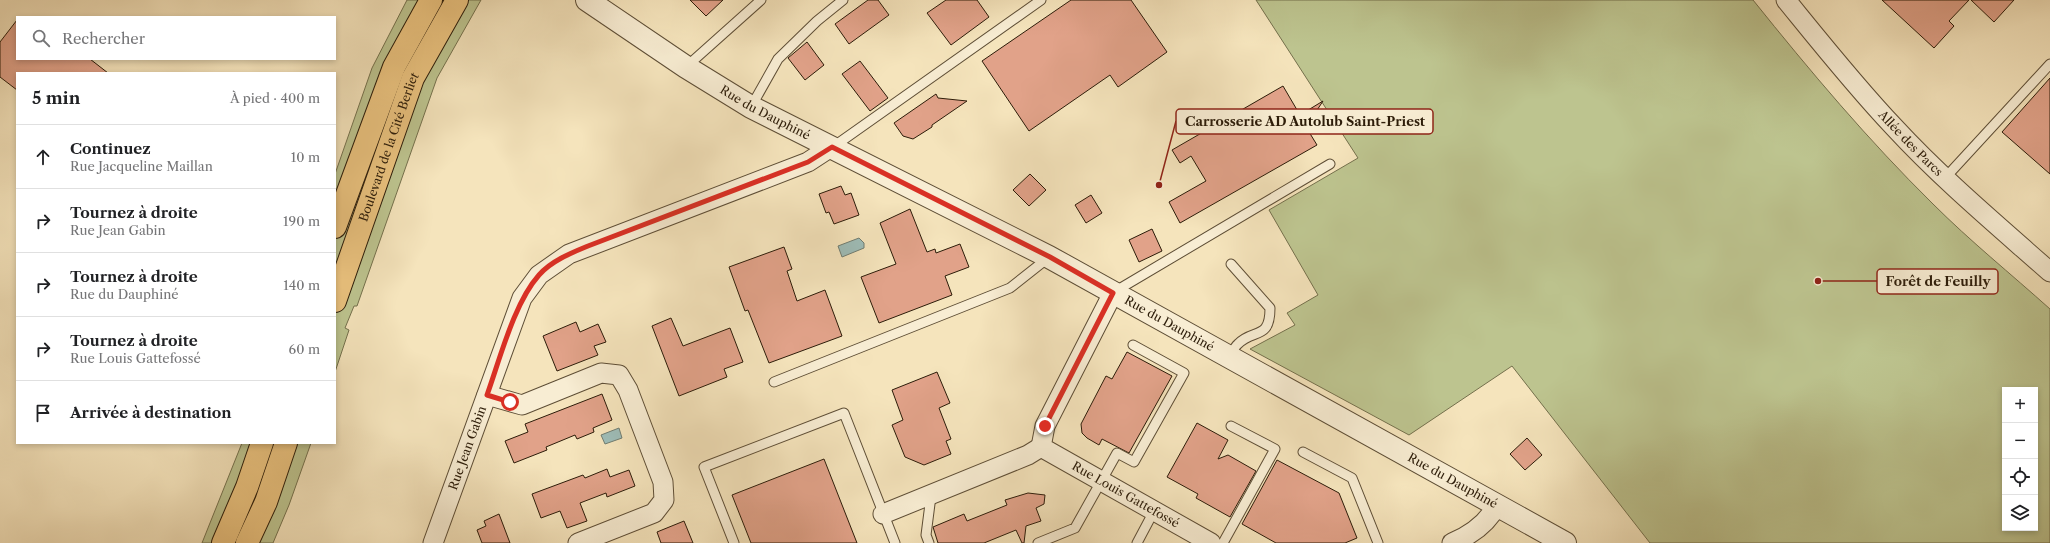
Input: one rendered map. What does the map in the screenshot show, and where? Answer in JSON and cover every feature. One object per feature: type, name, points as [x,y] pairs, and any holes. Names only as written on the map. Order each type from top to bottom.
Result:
[{"type":"main road","name":"Boulevard de la Cité Berliet","points":[[336,224],[394,67],[431,0]]},
{"type":"main road","name":"Boulevard de la Cité Berliet","points":[[336,298],[413,78],[457,0]]},
{"type":"main road","points":[[223,543],[247,488],[262,444]]},
{"type":"main road","points":[[247,543],[266,502],[286,444]]},
{"type":"street","name":"Rue du Dauphiné","points":[[587,0],[686,67],[751,107],[1050,257],[1565,543]]},
{"type":"street","name":"Allée des Parcs","points":[[1786,0],[1828,52],[1895,128],[2050,272]]},
{"type":"street","name":"Rue Jean Gabin","points":[[433,543],[522,298],[539,275],[553,263],[588,246],[808,162],[832,147]]},
{"type":"street","points":[[883,514],[931,496],[1028,455],[1041,447],[1045,426],[1113,293]]},
{"type":"street","points":[[487,395],[522,405],[601,373],[619,375],[628,390],[663,482],[664,500],[654,513],[578,543]]},
{"type":"street","name":"Rue Louis Gattefossé","points":[[1041,447],[1211,543]]},
{"type":"street","points":[[1452,543],[1471,535],[1493,512],[1497,505]]},
{"type":"lane","points":[[686,67],[761,0]]},
{"type":"lane","points":[[751,107],[778,59],[817,21],[843,0]]},
{"type":"lane","points":[[832,147],[1041,0]]},
{"type":"lane","points":[[1946,177],[2050,64]]},
{"type":"lane","points":[[1113,293],[1330,164]]},
{"type":"lane","points":[[774,382],[1010,288],[1050,257]]},
{"type":"lane","points":[[1230,358],[1238,344],[1264,330],[1270,320],[1270,308],[1231,264]]},
{"type":"lane","points":[[1038,543],[1075,528],[1117,453],[1134,462],[1184,373],[1133,345]]},
{"type":"lane","points":[[734,543],[704,466],[844,413],[895,543]]},
{"type":"lane","points":[[1223,543],[1275,449],[1231,426]]},
{"type":"lane","points":[[1303,452],[1352,478],[1378,543]]},
{"type":"lane","points":[[929,543],[926,535],[931,496]]},
{"type":"lane","points":[[1137,543],[1154,511]]},
{"type":"green space","points":[[407,0],[481,0],[437,78],[357,306],[354,306],[345,328],[349,330],[336,369],[336,171],[372,68]]},
{"type":"green space","points":[[1256,0],[1753,0],[1840,105],[1909,180],[1961,231],[2050,309],[2050,543],[1650,543],[1512,366],[1409,435],[1250,349],[1295,325],[1287,313],[1318,295],[1269,210],[1358,158]]},
{"type":"green space","points":[[242,444],[311,444],[289,505],[273,543],[202,543]]},
{"type":"water","points":[[859,238],[864,243],[864,248],[842,257],[838,246]]},
{"type":"water","points":[[619,428],[622,438],[605,444],[601,435]]},
{"type":"building","points":[[690,0],[723,0],[706,16]]},
{"type":"building","points":[[868,0],[878,0],[889,15],[849,44],[835,24]]},
{"type":"building","points":[[946,0],[977,0],[989,17],[951,45],[927,13]]},
{"type":"building","points":[[1071,0],[1131,0],[1167,52],[1118,87],[1110,75],[1029,131],[982,61]]},
{"type":"building","points":[[1882,0],[1969,0],[1949,21],[1954,26],[1934,48]]},
{"type":"building","points":[[1971,0],[2014,0],[1994,22]]},
{"type":"building","points":[[16,21],[16,60],[91,60],[107,72],[16,72],[16,89],[0,77],[0,42]]},
{"type":"building","points":[[807,42],[824,65],[805,80],[788,58]]},
{"type":"building","points":[[860,61],[888,98],[870,111],[842,74]]},
{"type":"building","points":[[2050,78],[2050,174],[2002,132]]},
{"type":"building","points":[[1283,86],[1300,115],[1323,101],[1306,127],[1317,145],[1180,223],[1169,202],[1206,181],[1191,156],[1180,163],[1172,150]]},
{"type":"building","points":[[936,94],[938,98],[967,101],[913,139],[903,136],[894,123]]},
{"type":"building","points":[[1030,174],[1046,190],[1029,206],[1013,190]]},
{"type":"building","points":[[841,186],[845,195],[851,193],[859,215],[834,224],[829,212],[826,213],[819,194]]},
{"type":"building","points":[[1091,195],[1102,213],[1086,223],[1075,205]]},
{"type":"building","points":[[910,209],[927,252],[935,249],[936,253],[960,244],[969,267],[945,276],[952,295],[879,323],[861,277],[896,264],[880,223]]},
{"type":"building","points":[[1152,229],[1162,251],[1139,262],[1129,240]]},
{"type":"building","points":[[784,247],[792,269],[787,271],[797,301],[825,290],[842,336],[769,363],[748,310],[745,311],[729,267]]},
{"type":"building","points":[[671,318],[683,346],[730,328],[743,362],[724,369],[727,377],[679,396],[652,326]]},
{"type":"building","points":[[576,322],[580,332],[598,324],[606,342],[594,346],[598,355],[557,371],[543,336]]},
{"type":"building","points":[[1127,352],[1172,376],[1129,453],[1102,439],[1099,445],[1087,438],[1082,433],[1081,424],[1106,376],[1112,379]]},
{"type":"building","points":[[937,372],[950,403],[939,408],[951,439],[946,441],[951,454],[924,465],[905,457],[892,425],[903,420],[892,390]]},
{"type":"building","points":[[602,394],[612,420],[593,428],[594,432],[577,439],[575,435],[546,447],[547,450],[514,463],[505,441],[528,432],[525,424]]},
{"type":"building","points":[[1197,423],[1228,440],[1218,459],[1228,455],[1256,471],[1230,517],[1196,498],[1198,494],[1167,477]]},
{"type":"building","points":[[1527,438],[1542,455],[1525,470],[1510,454]]},
{"type":"building","points":[[824,459],[857,543],[751,543],[732,495]]},
{"type":"building","points":[[1277,460],[1339,493],[1357,538],[1345,543],[1276,543],[1242,524]]},
{"type":"building","points":[[607,469],[610,477],[629,470],[635,486],[607,497],[606,493],[580,503],[587,521],[567,528],[560,511],[541,518],[532,494],[583,475],[585,478]]},
{"type":"building","points":[[1028,493],[1045,495],[1044,504],[1036,508],[1041,521],[1026,526],[1024,543],[1022,543],[1016,530],[984,543],[938,543],[933,527],[964,514],[967,521],[1007,505],[1005,500]]},
{"type":"building","points":[[499,514],[510,543],[482,543],[477,530],[486,526],[484,521]]},
{"type":"building","points":[[684,521],[693,543],[661,543],[657,532]]},
{"type":"place","name":"Carrosserie AD Autolub Saint-Priest","points":[[1159,185]]},
{"type":"place","name":"Forêt de Feuilly","points":[[1818,281]]},
{"type":"route","points":[[510,402],[487,395],[522,298],[539,275],[553,263],[588,246],[808,162],[832,147],[1050,257],[1113,293],[1045,426]]}]
